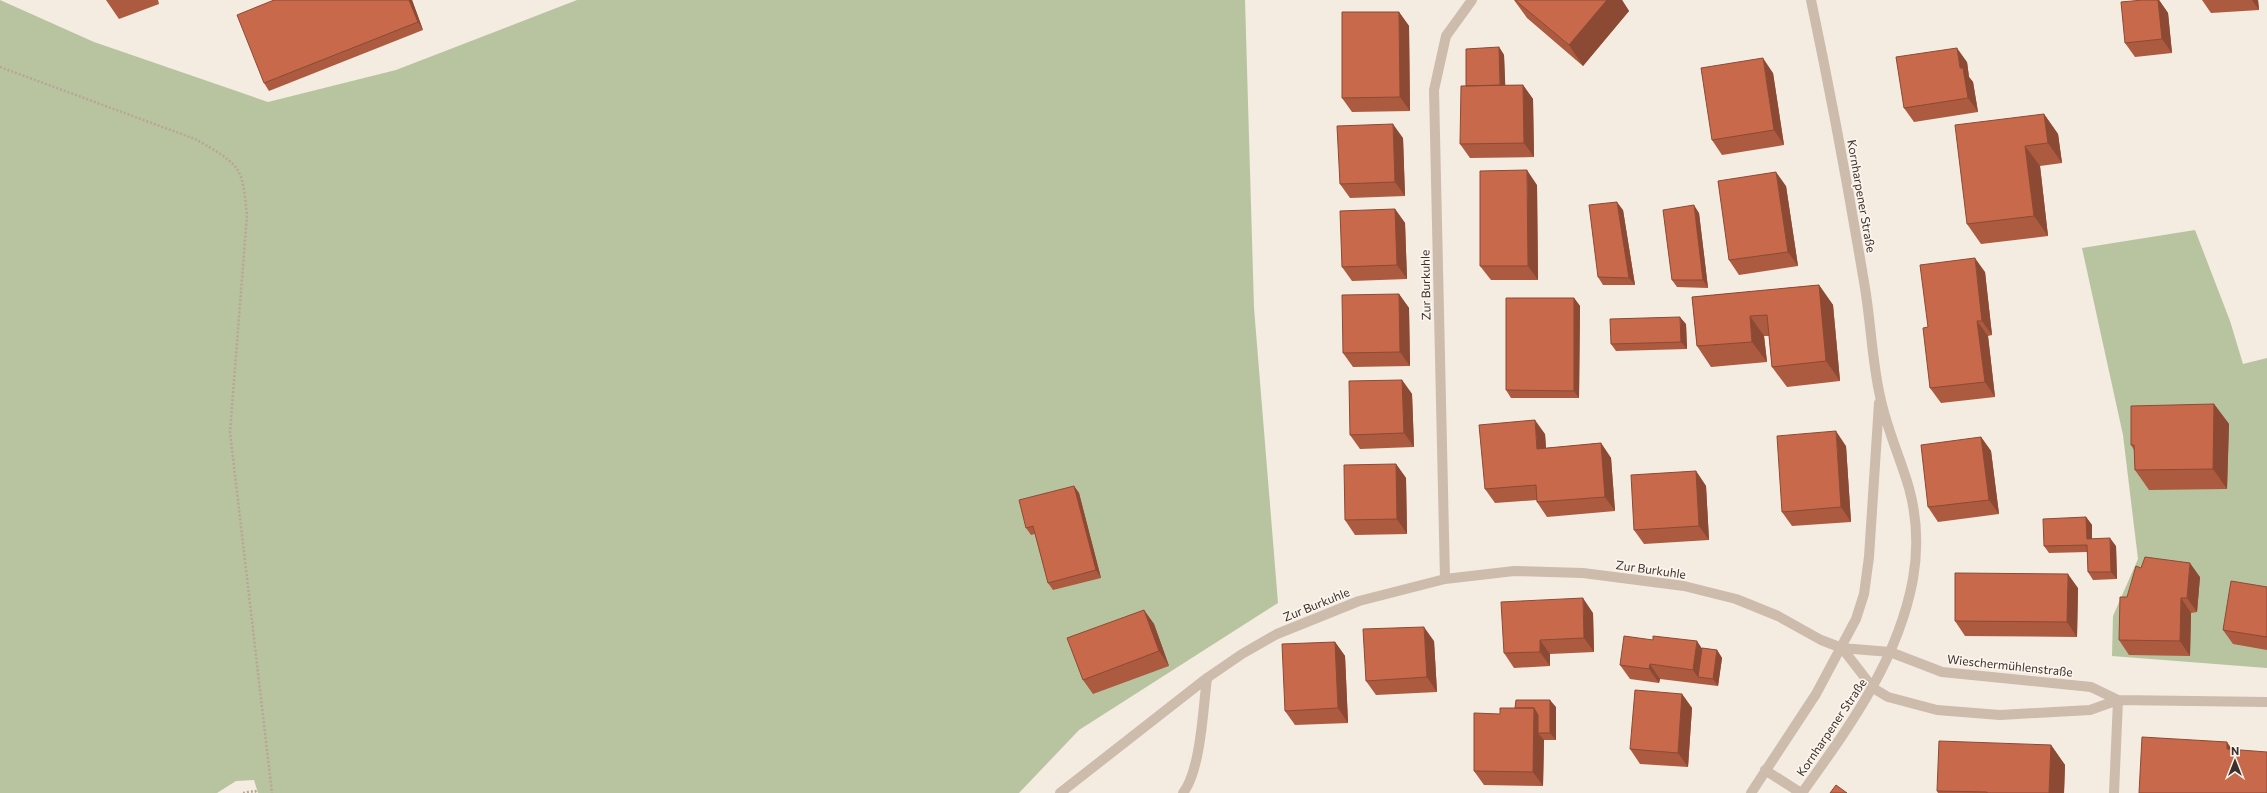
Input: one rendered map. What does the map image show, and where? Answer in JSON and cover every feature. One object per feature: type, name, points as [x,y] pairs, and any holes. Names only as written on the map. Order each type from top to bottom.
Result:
[{"type":"street","name":"Zur Burkuhle","points":[[1445,579],[1434,90],[1446,36],[1472,0]]},
{"type":"street","name":"Kornharpener Straße","points":[[1802,793],[1873,688],[1900,631],[1913,579],[1917,540],[1910,490],[1880,397],[1865,290],[1842,155],[1811,0]]},
{"type":"street","name":"Kornharpener Straße","points":[[1751,793],[1816,694],[1842,648],[1856,619],[1864,594],[1869,557],[1880,397]]},
{"type":"street","name":"Zur Burkuhle","points":[[1060,793],[1207,678],[1242,654],[1277,634],[1359,601],[1445,579],[1514,571],[1583,573],[1684,586],[1736,599],[1778,616],[1821,640],[1842,648]]},
{"type":"street","name":"Wieschermühlenstraße","points":[[1842,648],[1890,652],[1942,672],[2091,687],[2118,700]]},
{"type":"street","name":"Wieschermühlenstraße","points":[[1842,648],[1873,688],[1888,697],[1937,710],[2000,715],[2090,710],[2118,700],[2267,702]]},
{"type":"street","points":[[1183,793],[1190,785],[1198,751],[1207,678]]},
{"type":"street","points":[[2114,793],[2118,700]]},
{"type":"street","points":[[1765,770],[1802,793]]},
{"type":"path","points":[[0,67],[195,139],[216,151],[237,169],[244,190],[247,215],[230,432],[272,793]]},
{"type":"path","points":[[243,793],[255,791],[258,793]]},
{"type":"green space","points":[[0,0],[94,42],[268,102],[396,70],[577,0],[1245,0],[1254,308],[1278,603],[1079,730],[1019,793],[258,793],[254,780],[236,781],[217,793],[0,793]]},
{"type":"green space","points":[[2195,230],[2230,321],[2243,364],[2267,358],[2267,668],[2112,656],[2113,616],[2138,559],[2123,435],[2082,248]]},
{"type":"building","points":[[274,0],[409,0],[418,22],[264,83],[237,15]]},
{"type":"building","points":[[1515,0],[1607,0],[1569,45]]},
{"type":"building","points":[[2158,0],[2162,39],[2125,43],[2121,2]]},
{"type":"building","points":[[1342,12],[1399,12],[1400,97],[1342,98]]},
{"type":"building","points":[[1499,47],[1500,85],[1466,86],[1466,49]]},
{"type":"building","points":[[1957,48],[1960,68],[1963,68],[1968,98],[1904,108],[1896,57]]},
{"type":"building","points":[[1763,58],[1774,130],[1712,140],[1701,68]]},
{"type":"building","points":[[1523,85],[1524,143],[1460,144],[1461,86]]},
{"type":"building","points":[[2044,114],[2048,143],[2025,146],[2034,216],[1967,224],[1955,125]]},
{"type":"building","points":[[1393,124],[1395,182],[1340,184],[1337,126]]},
{"type":"building","points":[[1527,170],[1528,266],[1480,266],[1480,171]]},
{"type":"building","points":[[1776,172],[1788,252],[1729,260],[1718,181]]},
{"type":"building","points":[[1617,202],[1629,278],[1598,277],[1589,205]]},
{"type":"building","points":[[1694,205],[1703,280],[1672,280],[1663,210]]},
{"type":"building","points":[[1395,209],[1397,265],[1342,267],[1340,211]]},
{"type":"building","points":[[1975,258],[1982,321],[1977,321],[1985,382],[1930,388],[1923,328],[1928,327],[1920,265]]},
{"type":"building","points":[[1819,285],[1826,361],[1772,367],[1767,315],[1750,316],[1752,342],[1697,346],[1692,297]]},
{"type":"building","points":[[1399,294],[1400,352],[1343,353],[1342,295]]},
{"type":"building","points":[[1506,298],[1574,298],[1574,391],[1506,390]]},
{"type":"building","points":[[1680,317],[1681,342],[1611,344],[1610,319]]},
{"type":"building","points":[[1402,380],[1404,433],[1350,435],[1349,381]]},
{"type":"building","points":[[2214,404],[2213,469],[2135,470],[2134,445],[2131,445],[2131,406]]},
{"type":"building","points":[[1535,420],[1537,449],[1601,443],[1605,497],[1537,502],[1536,485],[1485,489],[1479,425]]},
{"type":"building","points":[[1836,431],[1841,507],[1782,512],[1777,436]]},
{"type":"building","points":[[1981,437],[1989,500],[1928,507],[1921,445]]},
{"type":"building","points":[[1396,464],[1397,519],[1345,520],[1344,465]]},
{"type":"building","points":[[1696,471],[1699,526],[1634,530],[1631,475]]},
{"type":"building","points":[[1074,486],[1096,570],[1048,583],[1033,526],[1026,528],[1019,500]]},
{"type":"building","points":[[2086,517],[2087,539],[2110,538],[2111,572],[2088,572],[2087,545],[2044,546],[2043,519]]},
{"type":"building","points":[[2145,557],[2190,563],[2187,598],[2181,598],[2180,641],[2119,640],[2120,597],[2127,597],[2136,566],[2141,568]]},
{"type":"building","points":[[1955,573],[2068,574],[2067,622],[1955,621]]},
{"type":"building","points":[[2231,581],[2267,587],[2267,637],[2223,630]]},
{"type":"building","points":[[1583,598],[1584,638],[1540,640],[1540,652],[1504,653],[1501,602]]},
{"type":"building","points":[[1144,610],[1159,651],[1083,680],[1067,638]]},
{"type":"building","points":[[1424,627],[1427,677],[1366,681],[1363,629]]},
{"type":"building","points":[[1624,636],[1653,640],[1653,636],[1697,641],[1693,670],[1650,664],[1649,669],[1620,665]]},
{"type":"building","points":[[1335,642],[1338,708],[1285,711],[1282,644]]},
{"type":"building","points":[[1702,648],[1717,650],[1713,679],[1698,677]]},
{"type":"building","points":[[1635,690],[1682,694],[1678,753],[1630,749]]},
{"type":"building","points":[[1516,700],[1550,700],[1550,733],[1538,733],[1538,715],[1534,708],[1515,708]]},
{"type":"building","points":[[1500,708],[1534,708],[1533,772],[1474,771],[1474,713],[1500,714]]},
{"type":"building","points":[[2142,737],[2227,742],[2227,749],[2267,752],[2267,793],[2139,793]]},
{"type":"building","points":[[1939,741],[2051,745],[2049,793],[1937,791]]},
{"type":"building","points":[[1836,785],[1847,793],[1830,793]]}]
